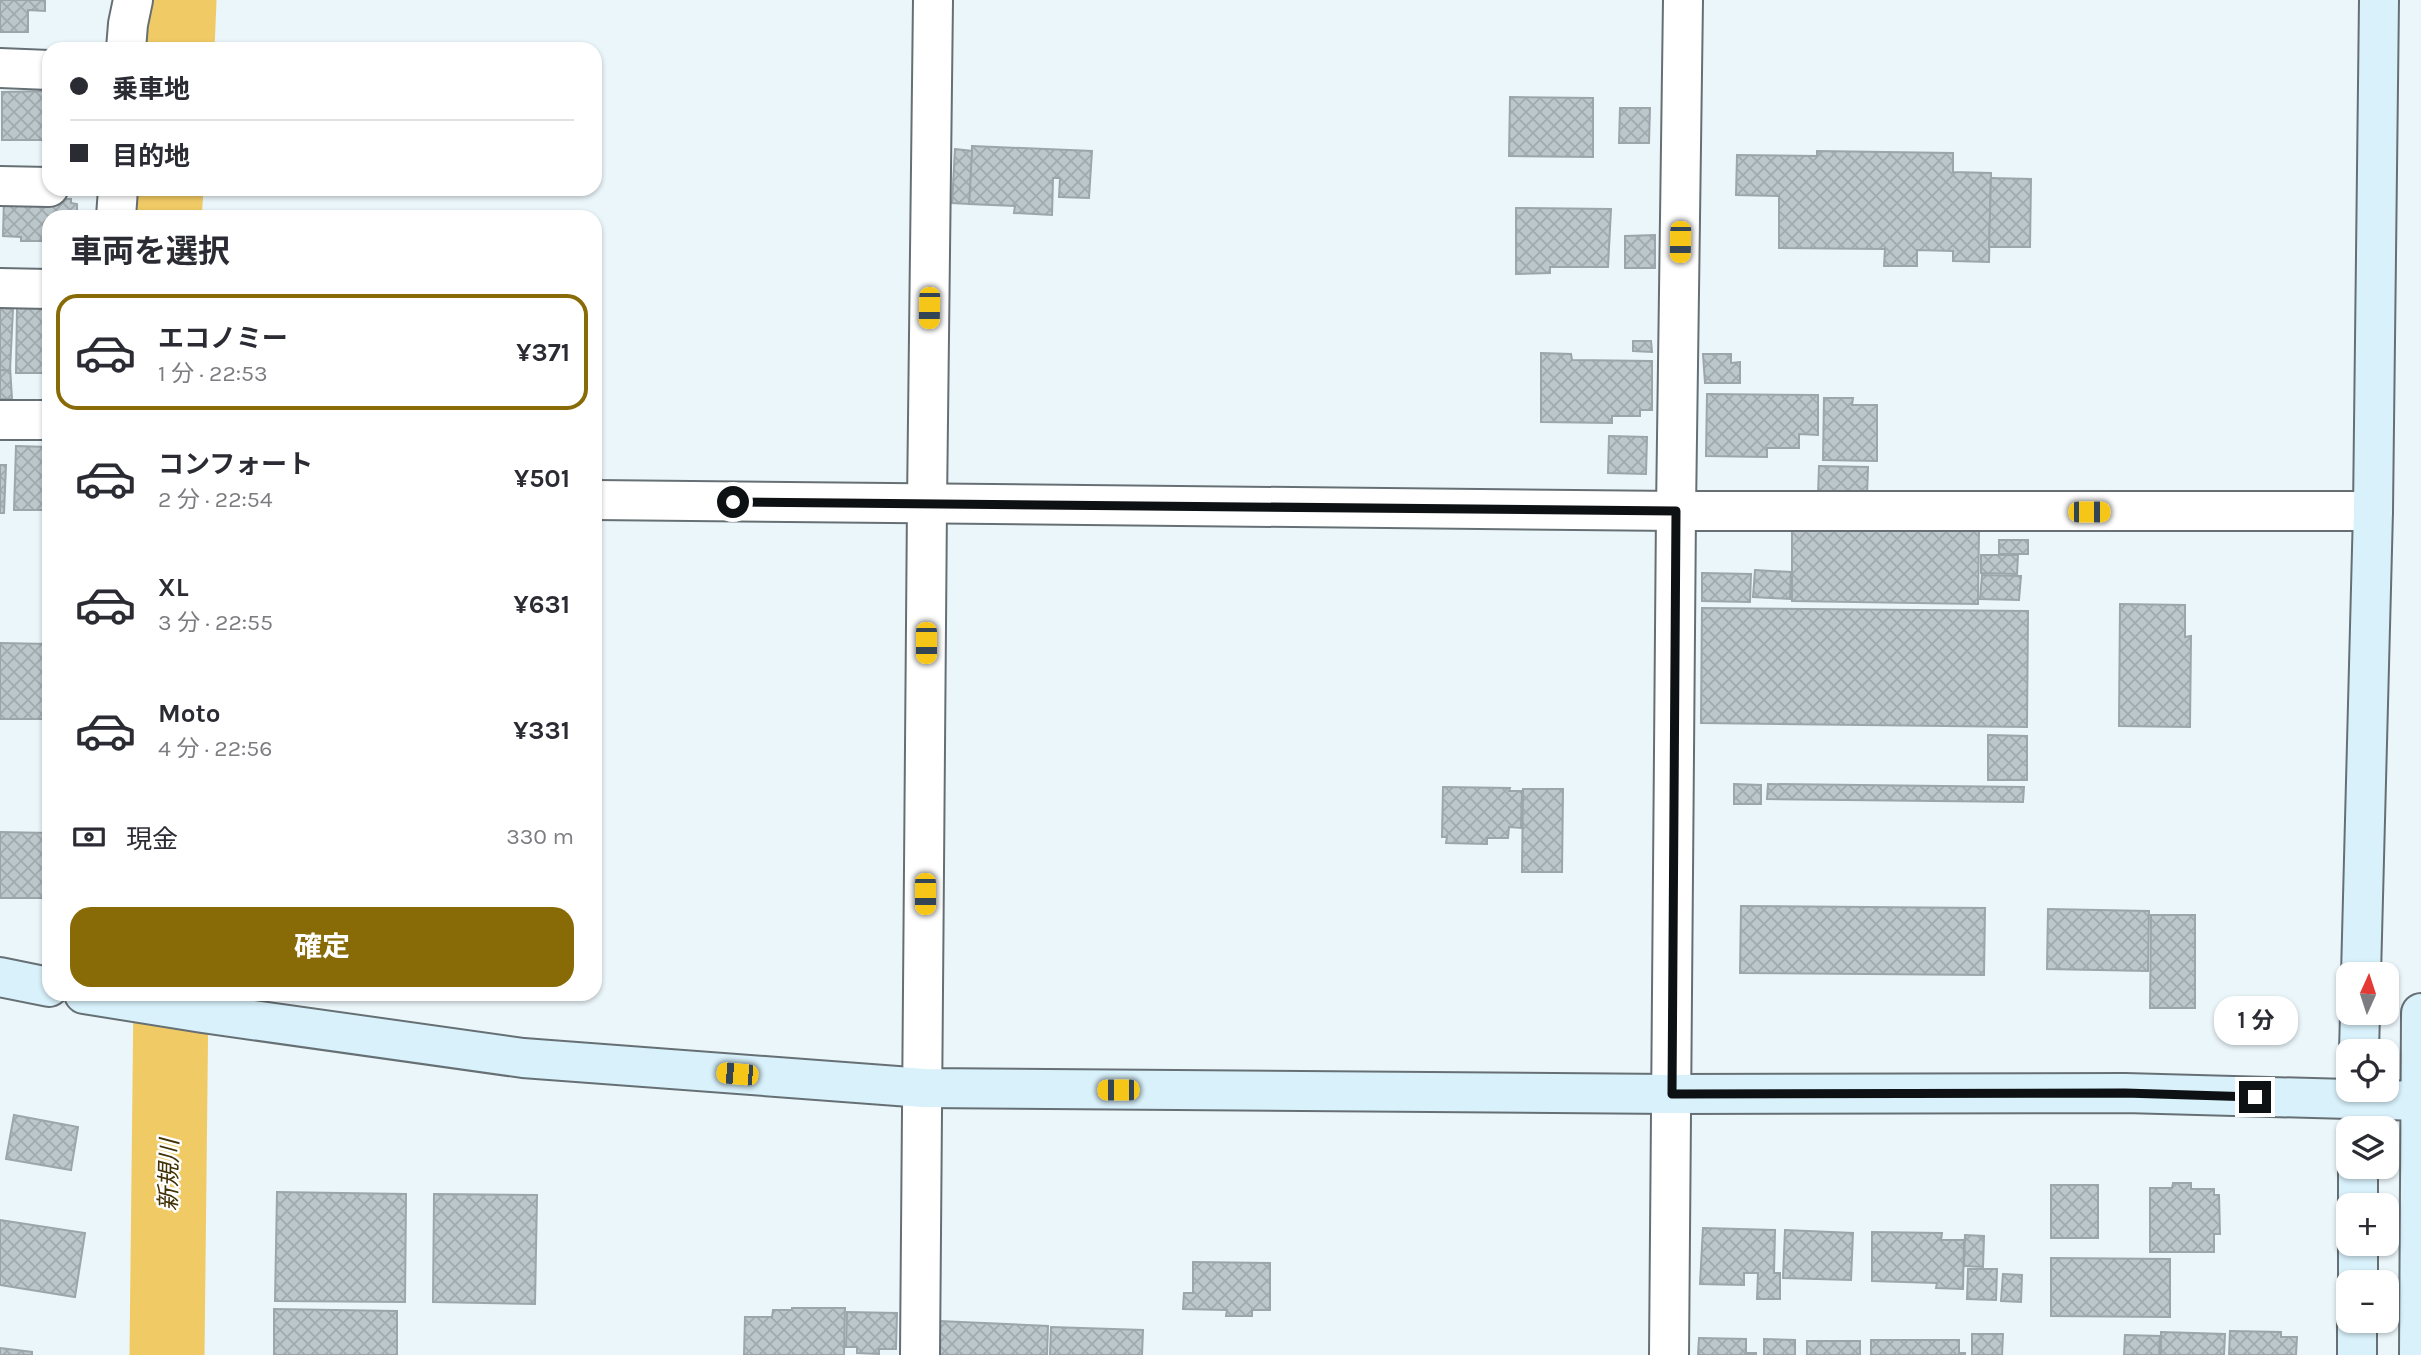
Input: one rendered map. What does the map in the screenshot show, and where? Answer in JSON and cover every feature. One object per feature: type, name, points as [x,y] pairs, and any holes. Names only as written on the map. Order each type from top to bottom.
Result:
[{"type":"street","points":[[127,42],[133,0]]},
{"type":"street","points":[[920,1355],[926,504],[933,0]]},
{"type":"street","points":[[1669,1355],[1683,0]]},
{"type":"street","points":[[2361,962],[2373,511],[2379,0]]},
{"type":"street","points":[[0,68],[42,70]]},
{"type":"street","points":[[0,186],[42,187]]},
{"type":"street","points":[[0,288],[42,289]]},
{"type":"street","points":[[0,420],[42,420]]},
{"type":"street","points":[[602,500],[1676,511],[2373,511]]},
{"type":"street","points":[[0,977],[42,986]]},
{"type":"street","points":[[132,1001],[523,1058],[923,1088],[1672,1094],[2125,1093],[2358,1106],[2421,1101]]},
{"type":"street","points":[[2419,1355],[2421,1013]]},
{"type":"street","points":[[2357,1333],[2357,1355]]},
{"type":"building","points":[[0,0],[45,0],[45,11],[28,10],[28,32],[0,32]]},
{"type":"building","points":[[42,91],[42,140],[2,140],[2,92]]},
{"type":"building","points":[[1510,97],[1593,98],[1593,157],[1509,156]]},
{"type":"building","points":[[1620,108],[1650,108],[1649,143],[1619,143]]},
{"type":"building","points":[[972,146],[1092,151],[1089,198],[1059,197],[1060,178],[1053,178],[1052,215],[1014,213],[1015,206],[969,204]]},
{"type":"building","points":[[955,149],[972,151],[969,204],[952,203]]},
{"type":"building","points":[[1817,151],[1953,153],[1953,172],[1991,173],[1989,262],[1953,261],[1953,251],[1917,250],[1917,266],[1884,266],[1885,249],[1779,248],[1779,196],[1736,195],[1737,155],[1817,156]]},
{"type":"building","points":[[1991,178],[2031,179],[2030,247],[1989,247]]},
{"type":"building","points":[[4,198],[71,199],[71,203],[77,204],[77,210],[42,210],[42,241],[21,241],[21,237],[3,236]]},
{"type":"building","points":[[1516,208],[1611,209],[1608,267],[1550,267],[1550,273],[1516,274]]},
{"type":"building","points":[[1655,235],[1655,268],[1625,268],[1625,236]]},
{"type":"building","points":[[0,308],[13,309],[10,371],[0,370]]},
{"type":"building","points":[[17,308],[42,309],[42,373],[16,373]]},
{"type":"building","points":[[1633,341],[1651,341],[1652,352],[1633,351]]},
{"type":"building","points":[[1541,353],[1571,354],[1572,360],[1652,361],[1652,410],[1640,410],[1640,416],[1612,416],[1612,423],[1541,422]]},
{"type":"building","points":[[1703,354],[1731,354],[1731,363],[1740,362],[1740,383],[1705,383]]},
{"type":"building","points":[[10,366],[12,399],[0,399],[0,370],[10,371]]},
{"type":"building","points":[[1707,394],[1818,395],[1818,435],[1799,434],[1799,448],[1767,448],[1767,457],[1706,456]]},
{"type":"building","points":[[1824,398],[1853,398],[1852,405],[1877,405],[1877,461],[1823,460]]},
{"type":"building","points":[[1609,436],[1647,437],[1646,474],[1608,473]]},
{"type":"building","points":[[16,446],[42,447],[42,510],[14,510]]},
{"type":"building","points":[[0,465],[6,465],[4,513],[0,513]]},
{"type":"building","points":[[1819,466],[1868,467],[1867,496],[1818,495]]},
{"type":"building","points":[[1792,529],[1979,531],[1978,604],[1792,601]]},
{"type":"building","points":[[1999,540],[2028,540],[2028,554],[1999,554]]},
{"type":"building","points":[[1981,555],[2018,555],[2017,574],[1981,573]]},
{"type":"building","points":[[1755,570],[1791,572],[1790,599],[1753,597]]},
{"type":"building","points":[[1702,573],[1751,574],[1750,602],[1702,601]]},
{"type":"building","points":[[1982,575],[2021,576],[2019,600],[1980,599]]},
{"type":"building","points":[[2120,604],[2185,605],[2185,637],[2191,636],[2190,727],[2119,726]]},
{"type":"building","points":[[1702,608],[2028,611],[2027,727],[1701,723]]},
{"type":"building","points":[[0,643],[42,644],[42,719],[0,719]]},
{"type":"building","points":[[1988,735],[2027,736],[2027,780],[1988,780]]},
{"type":"building","points":[[1734,784],[1761,785],[1761,804],[1734,804]]},
{"type":"building","points":[[1768,784],[2024,787],[2023,802],[1767,799]]},
{"type":"building","points":[[1443,787],[1510,788],[1509,791],[1522,791],[1521,828],[1509,827],[1508,838],[1487,838],[1487,844],[1446,843],[1447,837],[1442,837]]},
{"type":"building","points":[[1523,789],[1563,789],[1562,872],[1522,872]]},
{"type":"building","points":[[0,832],[42,833],[42,898],[0,898]]},
{"type":"building","points":[[1741,906],[1985,908],[1984,975],[1740,973]]},
{"type":"building","points":[[2048,909],[2149,911],[2148,971],[2047,969]]},
{"type":"building","points":[[2151,915],[2195,915],[2195,1008],[2150,1008]]},
{"type":"building","points":[[14,1115],[78,1127],[71,1170],[6,1159]]},
{"type":"building","points":[[2173,1183],[2191,1183],[2191,1189],[2214,1189],[2214,1195],[2219,1195],[2220,1234],[2214,1234],[2214,1252],[2150,1252],[2150,1188],[2172,1188]]},
{"type":"building","points":[[2051,1185],[2098,1185],[2098,1238],[2051,1238]]},
{"type":"building","points":[[277,1192],[406,1194],[405,1302],[275,1301]]},
{"type":"building","points":[[434,1194],[537,1195],[535,1304],[433,1302]]},
{"type":"building","points":[[0,1220],[85,1233],[75,1297],[0,1285]]},
{"type":"building","points":[[1703,1228],[1775,1230],[1774,1273],[1780,1273],[1780,1299],[1757,1299],[1758,1273],[1744,1273],[1744,1285],[1700,1284]]},
{"type":"building","points":[[1785,1230],[1853,1233],[1851,1280],[1783,1278]]},
{"type":"building","points":[[1872,1232],[1942,1233],[1941,1240],[1964,1240],[1963,1289],[1936,1288],[1937,1283],[1872,1281]]},
{"type":"building","points":[[1965,1235],[1984,1236],[1983,1267],[1964,1266]]},
{"type":"building","points":[[2051,1258],[2170,1259],[2170,1317],[2051,1316]]},
{"type":"building","points":[[1193,1262],[1270,1263],[1270,1310],[1252,1310],[1252,1316],[1226,1316],[1227,1310],[1183,1309],[1184,1293],[1193,1293]]},
{"type":"building","points":[[1968,1269],[1997,1269],[1996,1300],[1967,1299]]},
{"type":"building","points":[[2003,1274],[2022,1275],[2021,1302],[2001,1301]]},
{"type":"building","points":[[845,1308],[844,1355],[744,1355],[745,1317],[772,1317],[773,1310]]},
{"type":"building","points":[[274,1309],[397,1311],[397,1355],[274,1355]]},
{"type":"building","points":[[847,1312],[897,1313],[896,1349],[879,1349],[879,1354],[857,1353],[857,1347],[846,1347]]},
{"type":"building","points":[[939,1321],[1048,1326],[1047,1355],[938,1355]]},
{"type":"building","points":[[1051,1327],[1143,1330],[1142,1355],[1050,1355]]},
{"type":"building","points":[[2230,1331],[2281,1332],[2281,1337],[2297,1337],[2296,1355],[2229,1355]]},
{"type":"building","points":[[2161,1332],[2225,1334],[2224,1355],[2161,1355]]},
{"type":"building","points":[[1972,1334],[2003,1334],[2002,1355],[1972,1355]]},
{"type":"building","points":[[2125,1335],[2160,1336],[2159,1355],[2124,1355]]},
{"type":"building","points":[[1699,1338],[1746,1339],[1746,1353],[1756,1355],[1698,1355]]},
{"type":"building","points":[[1764,1339],[1795,1340],[1795,1355],[1764,1355]]},
{"type":"building","points":[[1871,1340],[1959,1340],[1959,1353],[1965,1355],[1871,1355]]},
{"type":"building","points":[[1807,1341],[1860,1341],[1860,1355],[1807,1355]]},
{"type":"building","points":[[0,1348],[32,1352],[32,1355],[0,1355]]},
{"type":"waterway","name":"新規川","points":[[177,42],[179,0]]},
{"type":"waterway","name":"新規川","points":[[164,210],[166,196]]},
{"type":"waterway","name":"新規川","points":[[167,1355],[171,1001]]},
{"type":"route","points":[[733,502],[1676,511],[1672,1094],[2125,1093],[2255,1097]]}]
